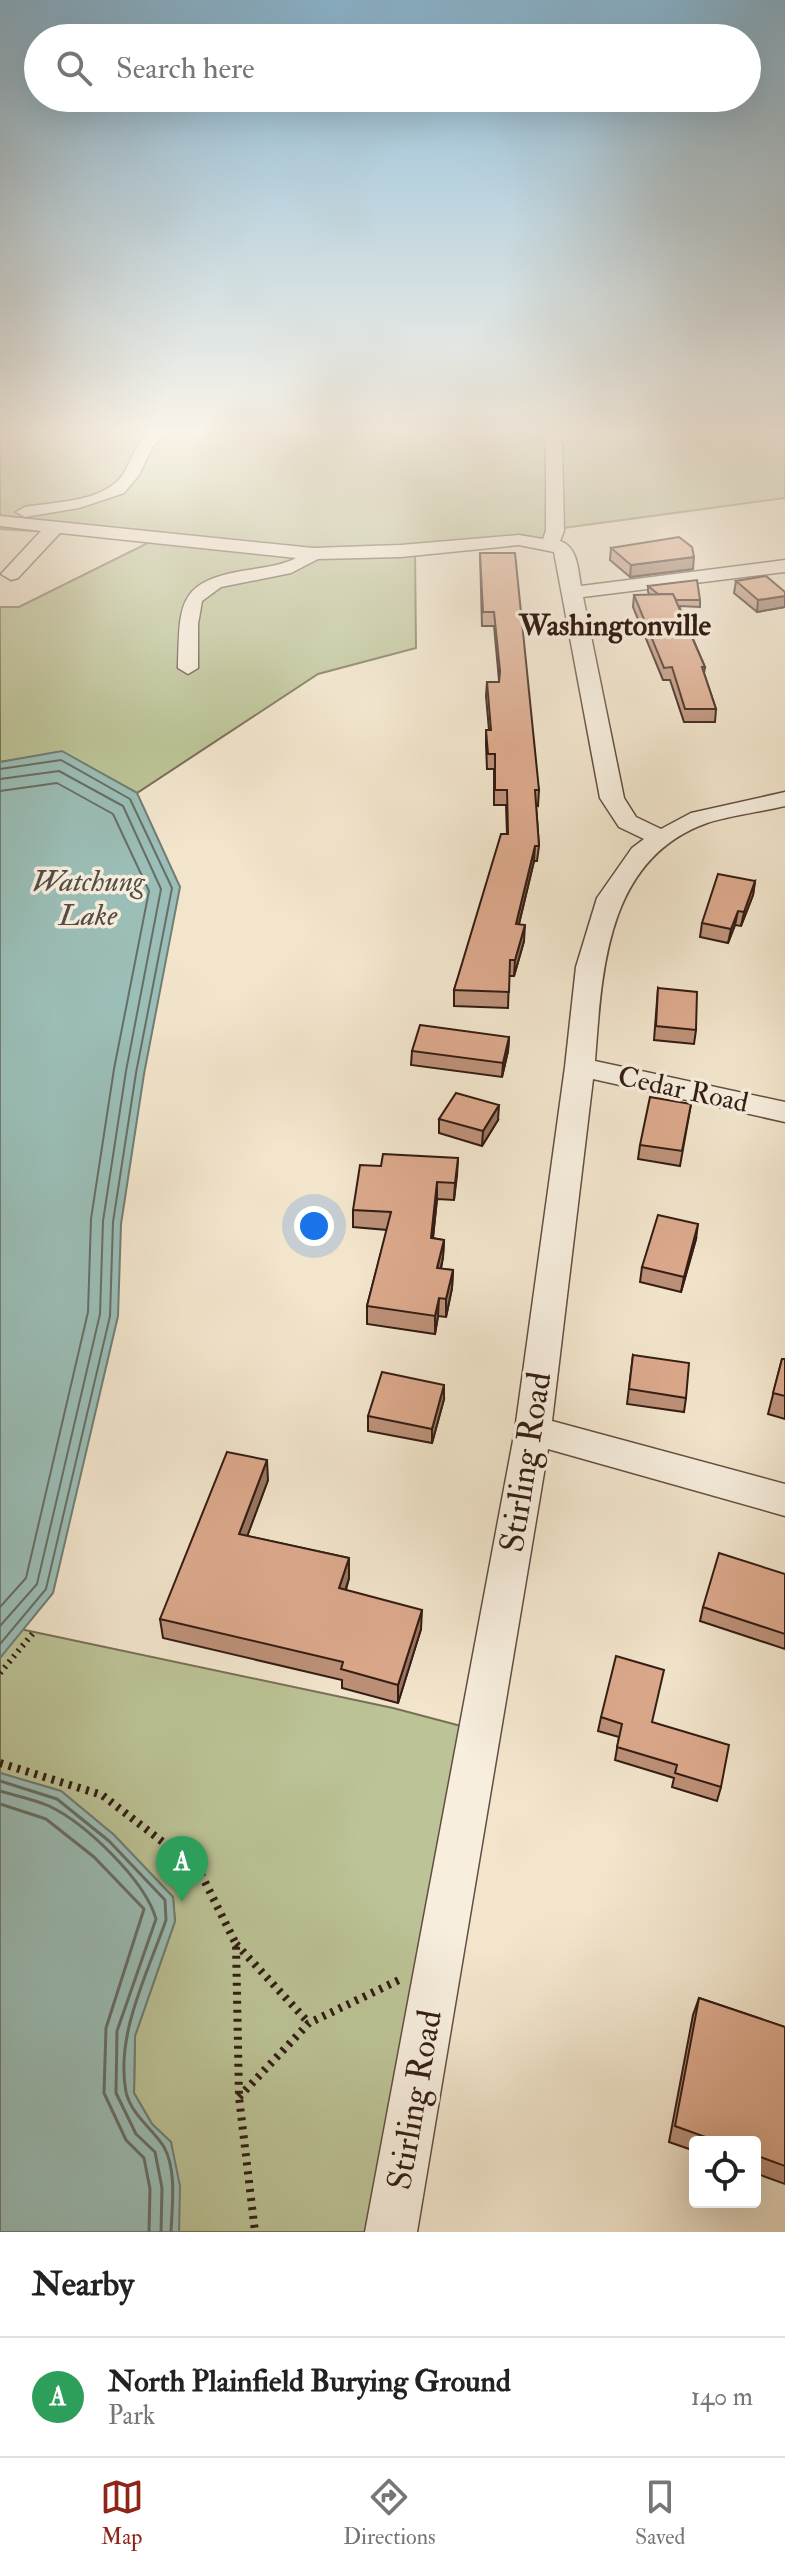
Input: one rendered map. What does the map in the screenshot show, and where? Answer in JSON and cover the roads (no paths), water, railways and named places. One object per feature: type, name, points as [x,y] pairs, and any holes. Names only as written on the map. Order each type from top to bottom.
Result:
[{"type":"street","points":[[11,574],[46,537]]},
{"type":"street","points":[[162,537],[323,554],[335,571],[402,568],[401,551],[519,540],[550,543],[565,553],[612,798],[627,822],[661,838]]},
{"type":"street","points":[[550,543],[551,537]]},
{"type":"street","points":[[188,668],[190,613],[196,595],[219,582],[292,568],[323,554]]},
{"type":"street","points":[[571,593],[785,566]]},
{"type":"street","name":"Stirling Road","points":[[391,2232],[533,1430],[580,1067],[589,967],[610,898],[641,853],[661,838],[722,811],[785,799]]},
{"type":"street","name":"Cedar Road","points":[[580,1067],[785,1112]]},
{"type":"street","points":[[533,1430],[785,1500]]},
{"type":"water","name":"Watchung Lake","points":[[62,751],[137,793],[180,887],[144,1074],[121,1224],[118,1316],[53,1593],[0,1658],[0,762]]},
{"type":"water","points":[[0,1773],[61,1791],[114,1835],[173,1897],[175,1921],[135,2036],[134,2093],[152,2124],[171,2142],[180,2186],[179,2232],[0,2232]]},
{"type":"place","name":"North Plainfield Burying Ground","points":[[182,1902]]},
{"type":"district","name":"Washingtonville","points":[[615,625]]}]
